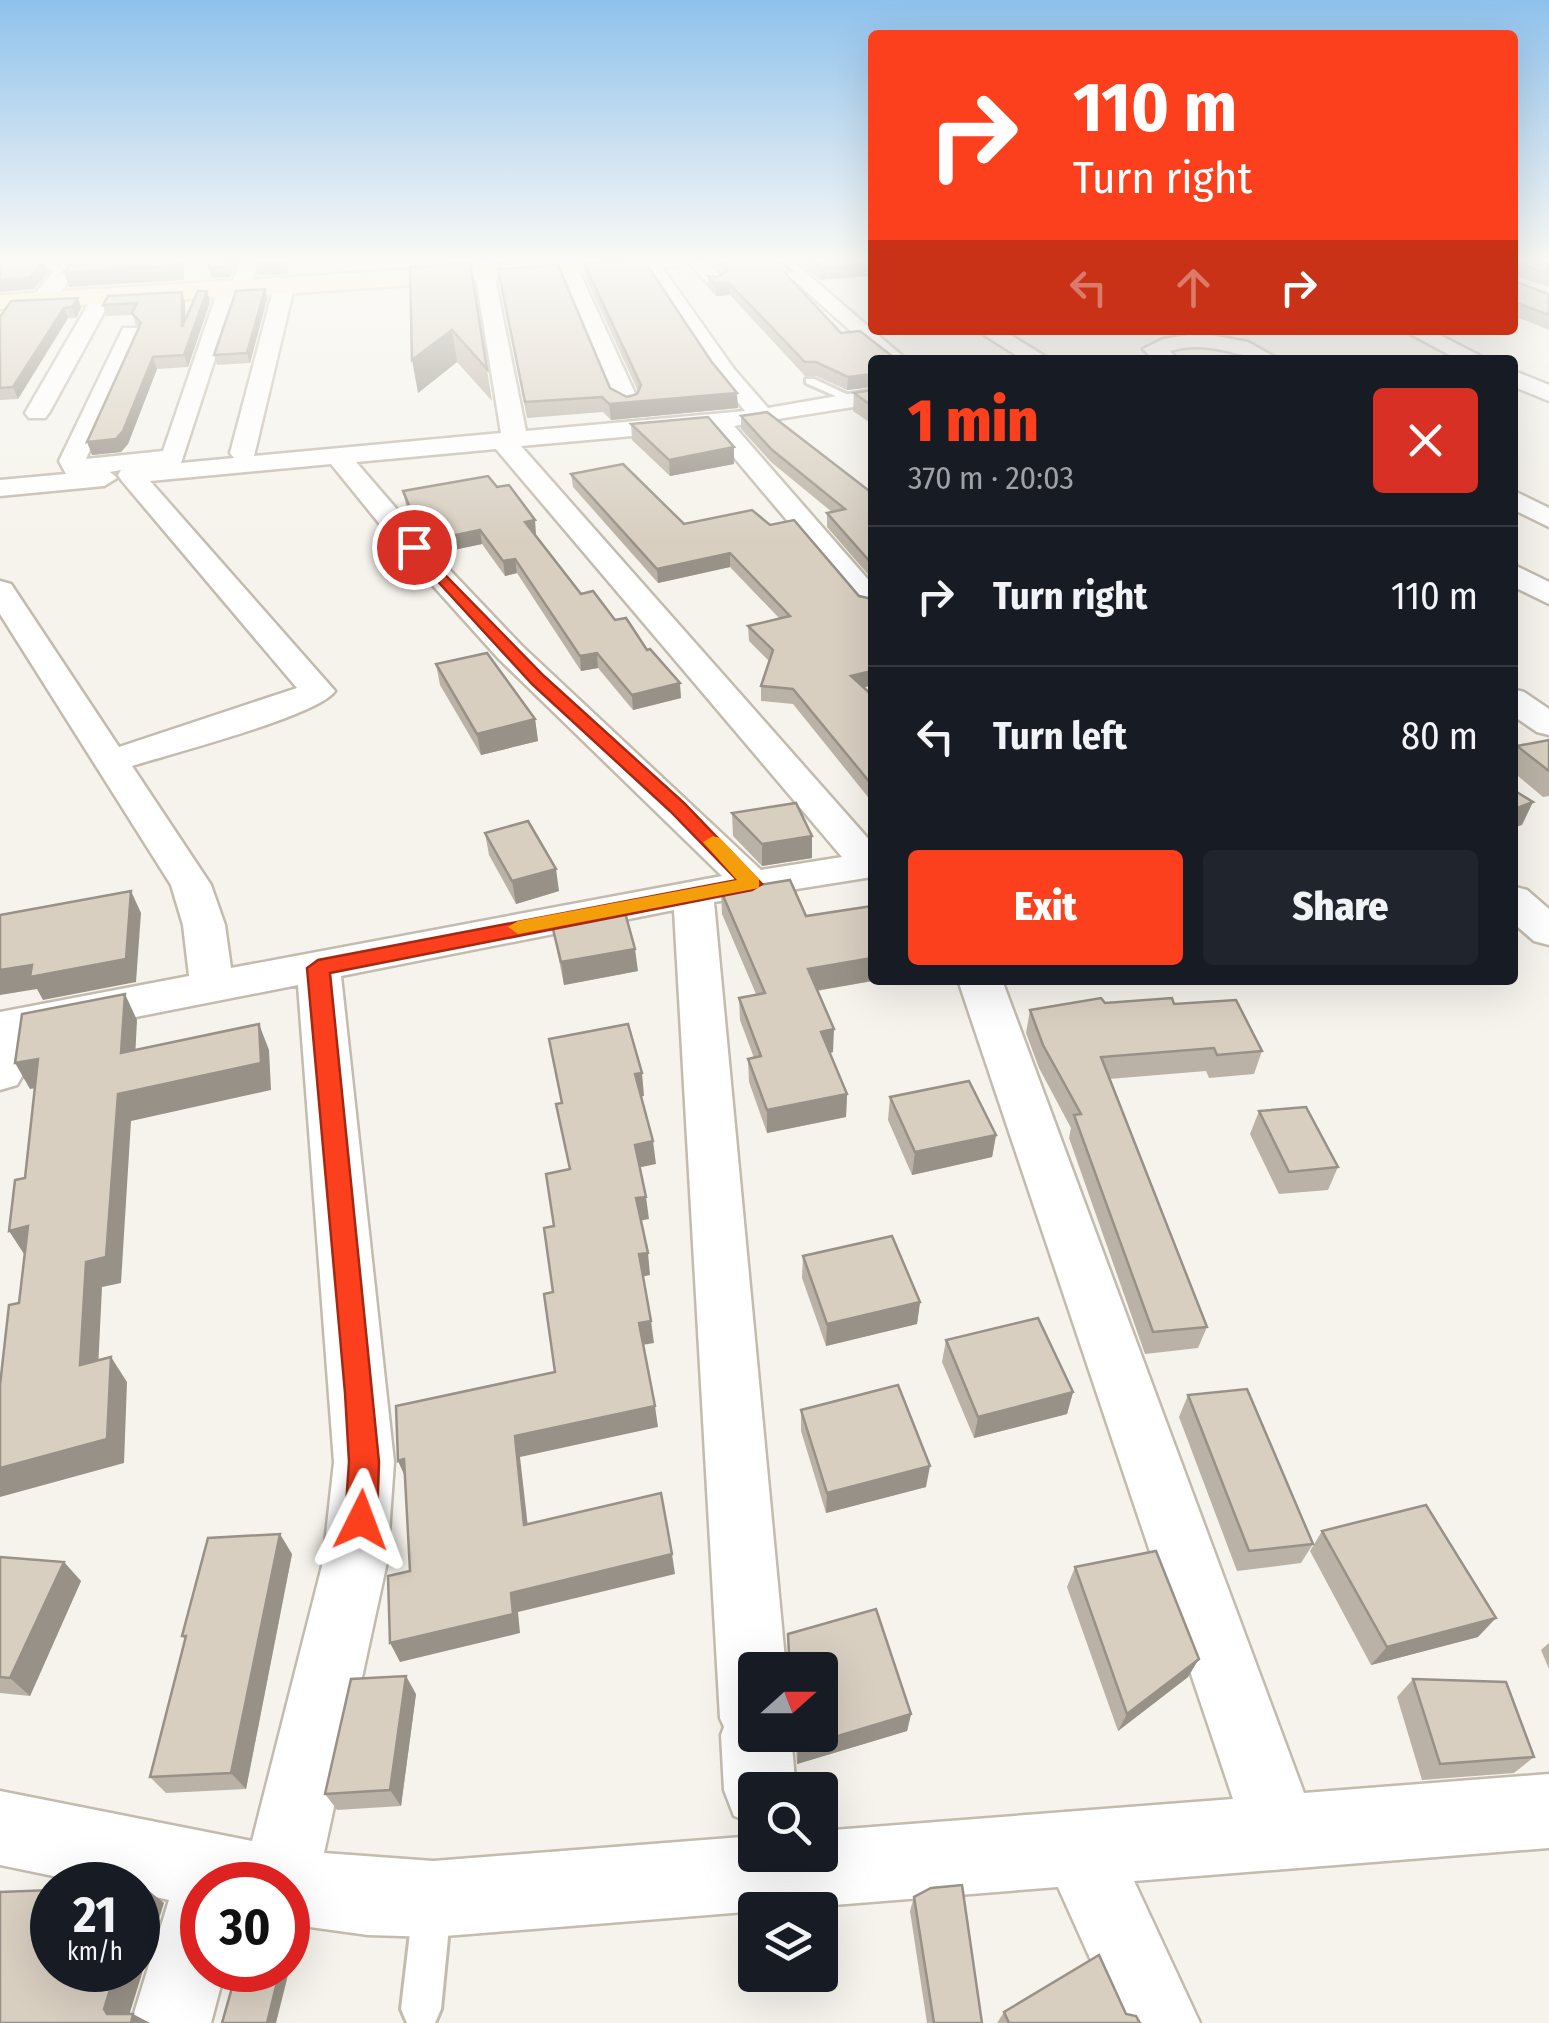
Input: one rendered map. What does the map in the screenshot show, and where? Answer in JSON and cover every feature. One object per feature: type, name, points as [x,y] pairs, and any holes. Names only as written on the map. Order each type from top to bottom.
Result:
[{"type":"street","points":[[37,413],[71,353]]},
{"type":"street","points":[[120,353],[72,461],[74,468],[173,457],[211,353]]},
{"type":"street","points":[[243,453],[268,353]]},
{"type":"street","points":[[496,353],[509,440],[868,861]]},
{"type":"street","points":[[606,353],[627,402]]},
{"type":"street","points":[[712,353],[762,416]]},
{"type":"street","points":[[1518,380],[1549,394]]},
{"type":"street","points":[[0,488],[716,421],[863,398]]},
{"type":"street","points":[[716,421],[868,597]]},
{"type":"street","points":[[339,457],[390,520],[538,680],[677,807],[752,884]]},
{"type":"street","points":[[110,761],[278,708],[315,694],[318,688],[131,476]]},
{"type":"street","points":[[1518,501],[1549,518]]},
{"type":"street","points":[[1518,577],[1549,595]]},
{"type":"street","points":[[0,590],[191,884],[204,926],[212,989]]},
{"type":"street","points":[[1518,703],[1549,725]]},
{"type":"street","points":[[0,1073],[4,1028],[693,893],[868,865]]},
{"type":"street","points":[[693,893],[750,1652]]},
{"type":"street","points":[[1518,904],[1549,931]]},
{"type":"street","points":[[246,1862],[355,1562],[364,1462],[318,968]]},
{"type":"street","points":[[982,985],[1282,1830]]},
{"type":"street","points":[[838,1860],[1078,1848],[1549,1811]]},
{"type":"street","points":[[0,1828],[180,1874]]},
{"type":"street","points":[[1078,1848],[1160,2023]]},
{"type":"street","points":[[310,1889],[368,1897],[432,1899],[738,1867]]},
{"type":"street","points":[[171,2023],[186,1992]]},
{"type":"lane","points":[[810,381],[863,398]]},
{"type":"lane","points":[[421,2010],[432,1899]]},
{"type":"building","points":[[0,353],[35,353],[13,387],[0,388]]},
{"type":"building","points":[[127,353],[185,353],[153,357],[123,431],[116,439],[87,442]]},
{"type":"building","points":[[473,353],[484,353],[487,369]]},
{"type":"building","points":[[515,353],[595,353],[610,388],[627,397],[637,394],[641,385],[626,353],[706,353],[737,393],[609,404],[602,397],[525,402]]},
{"type":"building","points":[[797,353],[891,355],[868,355],[868,374],[848,377],[816,362],[805,362]]},
{"type":"building","points":[[868,391],[868,403],[854,393]]},
{"type":"building","points":[[767,412],[868,490],[868,559],[827,513],[845,509],[771,449],[741,416]]},
{"type":"building","points":[[708,417],[734,447],[669,460],[631,424]]},
{"type":"building","points":[[623,464],[684,524],[752,510],[770,525],[794,520],[859,596],[868,598],[868,672],[851,676],[868,691],[868,780],[793,689],[761,686],[773,650],[748,626],[790,616],[730,553],[657,569],[571,474]]},
{"type":"building","points":[[488,476],[497,487],[509,485],[535,520],[525,522],[581,594],[593,591],[615,620],[626,618],[647,650],[680,683],[632,695],[597,653],[580,656],[515,559],[503,561],[480,530],[437,539],[411,510],[403,491]]},
{"type":"building","points":[[487,653],[535,719],[477,734],[436,664]]},
{"type":"building","points":[[1549,740],[1549,771],[1518,747]]},
{"type":"building","points":[[1518,793],[1533,802],[1518,808]]},
{"type":"building","points":[[796,803],[812,836],[762,844],[732,813]]},
{"type":"building","points":[[528,821],[556,869],[512,881],[485,833]]},
{"type":"building","points":[[790,880],[806,916],[868,907],[868,959],[808,969],[834,1029],[821,1032],[847,1094],[767,1110],[748,1059],[761,1056],[739,998],[765,993],[721,891]]},
{"type":"building","points":[[131,891],[126,959],[30,977],[32,965],[0,970],[0,915]]},
{"type":"building","points":[[624,909],[635,949],[561,962],[551,921]]},
{"type":"building","points":[[125,994],[121,1053],[259,1024],[261,1063],[118,1094],[106,1257],[86,1262],[80,1365],[111,1357],[107,1439],[0,1468],[0,1385],[9,1305],[19,1303],[28,1226],[9,1231],[15,1180],[25,1178],[38,1059],[15,1063],[22,1014]]},
{"type":"building","points":[[1101,998],[1105,1003],[1172,998],[1174,1004],[1236,1000],[1262,1051],[1217,1055],[1214,1048],[1101,1057],[1207,1327],[1153,1332],[1074,1115],[1081,1114],[1043,1045],[1030,1010]]},
{"type":"building","points":[[628,1024],[642,1073],[635,1074],[653,1141],[635,1145],[646,1197],[636,1198],[648,1253],[639,1254],[651,1321],[639,1323],[655,1406],[515,1436],[524,1525],[661,1493],[672,1554],[511,1593],[513,1614],[390,1643],[388,1576],[410,1571],[404,1459],[398,1461],[396,1406],[555,1372],[544,1294],[553,1292],[544,1228],[554,1226],[546,1174],[570,1169],[556,1104],[562,1103],[549,1039]]},
{"type":"building","points":[[969,1081],[996,1135],[915,1152],[890,1097]]},
{"type":"building","points":[[1306,1107],[1338,1167],[1289,1172],[1259,1111]]},
{"type":"building","points":[[892,1236],[920,1302],[827,1324],[803,1256]]},
{"type":"building","points":[[1038,1318],[1073,1392],[978,1417],[946,1340]]},
{"type":"building","points":[[898,1385],[930,1466],[827,1493],[801,1410]]},
{"type":"building","points":[[1247,1389],[1313,1544],[1249,1551],[1188,1395]]},
{"type":"building","points":[[1426,1505],[1496,1618],[1387,1647],[1322,1531]]},
{"type":"building","points":[[280,1534],[231,1773],[150,1777],[208,1538]]},
{"type":"building","points":[[1156,1551],[1199,1659],[1127,1714],[1075,1567]]},
{"type":"building","points":[[0,1557],[64,1562],[10,1678],[0,1677]]},
{"type":"building","points":[[876,1609],[911,1714],[838,1736],[838,1652],[789,1652],[788,1634]]},
{"type":"building","points":[[406,1676],[390,1790],[325,1794],[351,1679]]},
{"type":"building","points":[[1413,1679],[1506,1682],[1534,1757],[1440,1764]]},
{"type":"building","points":[[962,1885],[982,2023],[934,2023],[914,1897],[931,1888]]},
{"type":"building","points":[[30,1891],[30,1992],[109,1992],[104,2009],[107,2014],[133,2014],[131,2023],[0,2023],[0,1892]]},
{"type":"building","points":[[1099,1955],[1126,2014],[1136,2016],[1140,2023],[1009,2023],[1004,2012]]},
{"type":"building","points":[[231,1992],[275,1992],[267,2023],[222,2023]]},
{"type":"slow traffic","points":[[518,927],[752,884],[713,842]]},
{"type":"route","points":[[361,1520],[364,1462],[360,1393],[318,968],[752,884],[700,828],[538,680],[414,547]]}]
